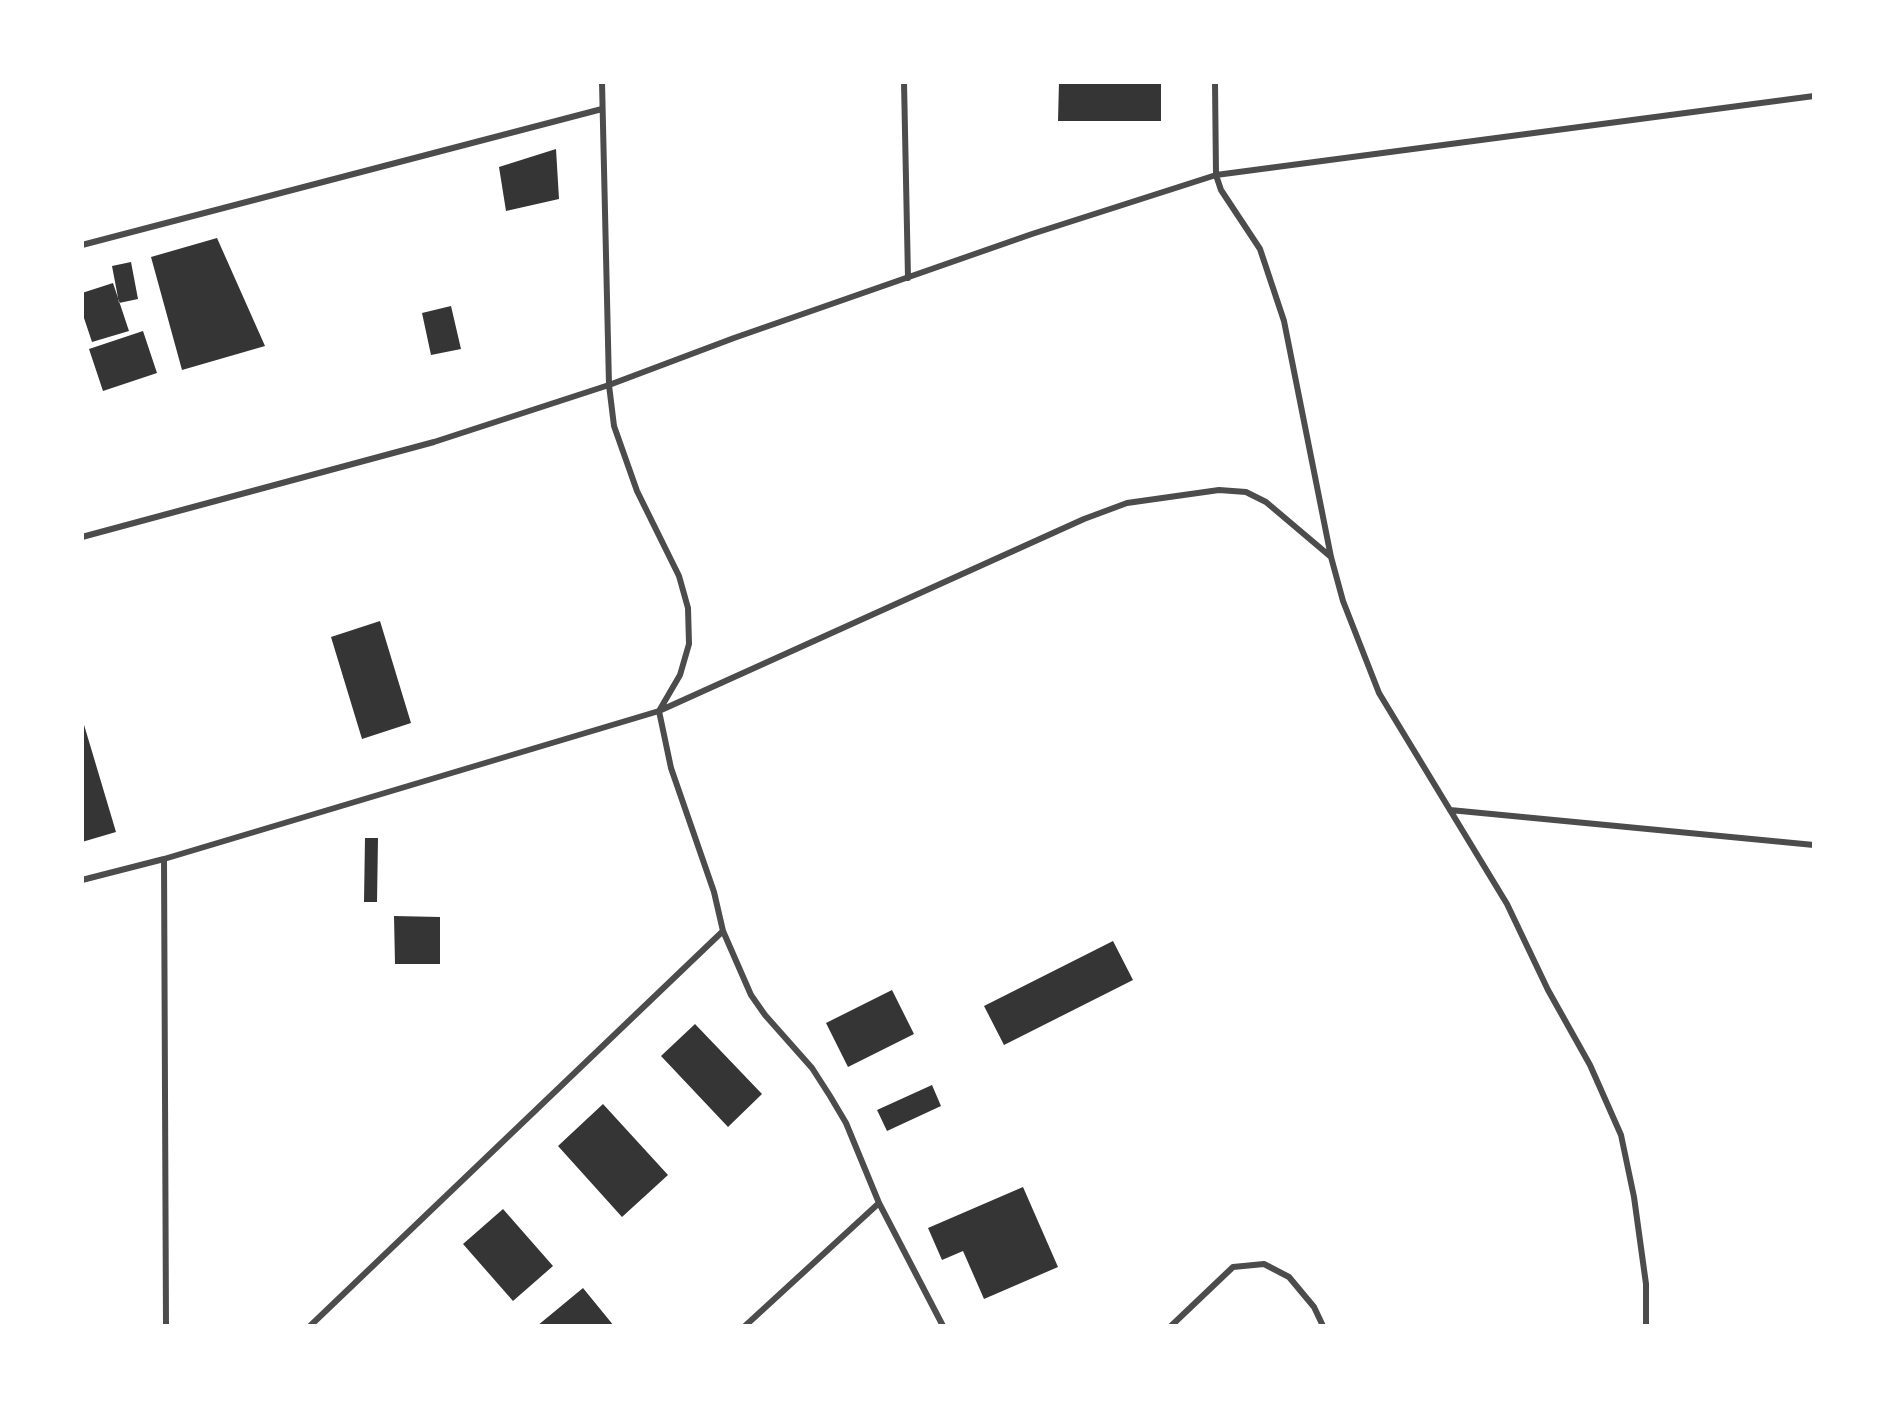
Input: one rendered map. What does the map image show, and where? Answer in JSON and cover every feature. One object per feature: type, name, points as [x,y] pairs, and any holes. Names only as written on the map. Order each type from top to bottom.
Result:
[{"type":"street","points":[[602,82],[609,385],[616,439],[637,491],[679,576],[688,608],[689,644],[680,675],[659,711],[671,768],[714,892],[723,931],[751,995],[765,1016],[812,1068],[846,1123],[879,1203],[942,1326]]},
{"type":"street","points":[[904,82],[908,278]]},
{"type":"street","points":[[1215,82],[1216,175],[1221,190],[1260,249],[1284,321],[1331,557],[1343,601],[1379,693],[1507,904],[1548,990],[1590,1065],[1621,1135],[1646,1284],[1646,1326]]},
{"type":"street","points":[[82,537],[434,442],[609,385],[734,338],[1032,234],[1216,175],[1814,96]]},
{"type":"street","points":[[82,245],[602,109]]},
{"type":"street","points":[[82,880],[164,859],[659,711],[1083,519],[1128,503],[1219,490],[1246,492],[1266,502],[1331,557]]},
{"type":"street","points":[[1450,810],[1814,845]]},
{"type":"street","points":[[164,859],[166,1326]]},
{"type":"street","points":[[310,1326],[723,931]]},
{"type":"street","points":[[745,1326],[879,1203]]},
{"type":"street","points":[[1171,1326],[1233,1267],[1264,1264],[1289,1277],[1314,1307],[1323,1326]]},
{"type":"building","points":[[1059,82],[1161,82],[1161,121],[1058,121]]},
{"type":"building","points":[[556,149],[559,199],[506,211],[499,167]]},
{"type":"building","points":[[217,238],[265,346],[182,370],[151,257]]},
{"type":"building","points":[[131,262],[138,299],[119,303],[112,266]]},
{"type":"building","points":[[113,283],[129,331],[92,342],[82,312],[82,293]]},
{"type":"building","points":[[451,306],[461,349],[431,355],[422,313]]},
{"type":"building","points":[[143,331],[157,373],[103,391],[89,349]]},
{"type":"building","points":[[380,621],[411,723],[362,739],[331,637]]},
{"type":"building","points":[[82,718],[116,832],[82,842]]},
{"type":"building","points":[[365,838],[378,838],[377,902],[364,902]]},
{"type":"building","points":[[394,916],[440,917],[440,964],[395,964]]},
{"type":"building","points":[[1113,941],[1133,980],[1004,1045],[984,1006]]},
{"type":"building","points":[[892,990],[914,1034],[848,1067],[826,1023]]},
{"type":"building","points":[[695,1024],[762,1094],[728,1127],[661,1056]]},
{"type":"building","points":[[932,1085],[941,1106],[887,1131],[877,1110]]},
{"type":"building","points":[[603,1104],[668,1175],[622,1217],[558,1146]]},
{"type":"building","points":[[1023,1187],[1058,1267],[984,1299],[963,1251],[942,1260],[928,1228]]},
{"type":"building","points":[[503,1209],[553,1266],[513,1301],[463,1244]]},
{"type":"building","points":[[583,1288],[614,1326],[537,1326]]}]
